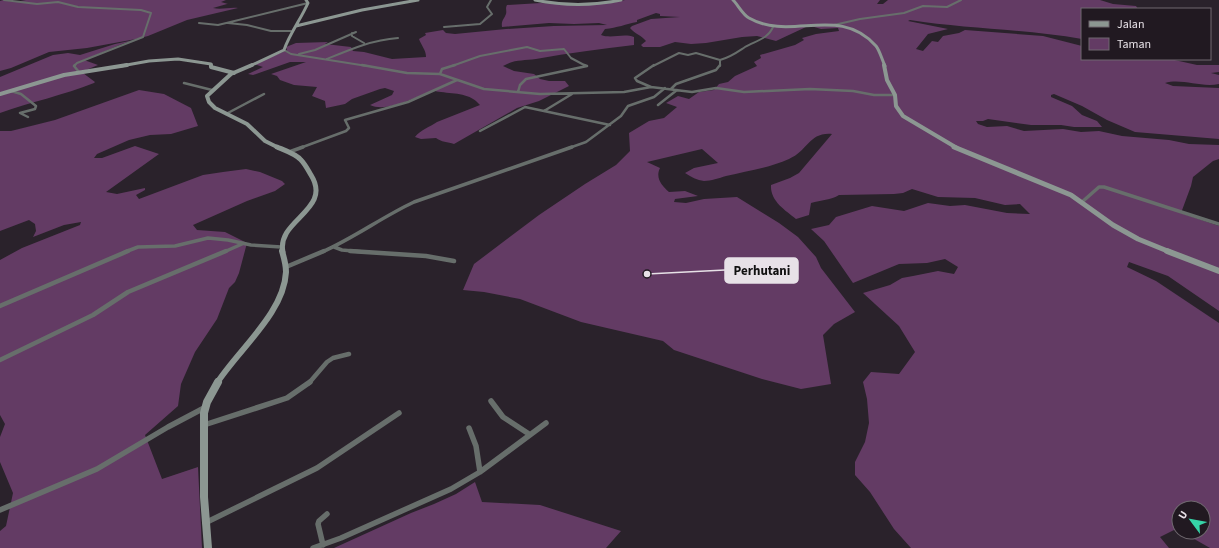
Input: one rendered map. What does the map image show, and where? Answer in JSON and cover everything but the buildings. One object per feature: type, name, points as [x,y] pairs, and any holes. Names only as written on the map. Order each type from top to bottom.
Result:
[{"type":"street","points":[[4,0],[37,4],[62,0]]},
{"type":"street","points":[[296,26],[370,8],[418,0]]},
{"type":"street","points":[[444,27],[469,26],[483,23],[493,13],[488,7],[491,0]]},
{"type":"street","points":[[535,0],[579,4],[621,0]]},
{"type":"street","points":[[733,0],[748,18],[774,27],[819,24],[834,25],[860,32],[876,45],[885,66],[888,80],[895,95],[896,106],[900,114],[933,136],[964,151],[1060,190],[1082,202],[1126,233],[1172,254],[1219,271]]},
{"type":"street","points":[[834,25],[860,18],[904,13],[923,6],[947,7],[961,0]]},
{"type":"street","points":[[56,2],[78,7],[141,10],[151,13],[143,37],[77,63],[74,66],[79,72]]},
{"type":"street","points":[[284,51],[285,43],[291,31],[296,26],[307,2]]},
{"type":"street","points":[[199,23],[209,25],[226,23],[307,2]]},
{"type":"street","points":[[226,23],[246,25],[271,31],[291,31]]},
{"type":"street","points":[[651,87],[637,81],[635,78],[656,63],[666,58],[680,53],[688,55],[696,53],[720,60],[734,56],[745,47],[765,37],[774,27]]},
{"type":"street","points":[[297,54],[314,50],[356,32]]},
{"type":"street","points":[[352,33],[352,36],[364,43]]},
{"type":"street","points":[[325,60],[364,43],[381,39],[398,38]]},
{"type":"street","points":[[440,74],[442,69],[480,56],[529,47],[540,51],[564,49],[571,58],[586,65],[557,73],[528,78],[520,85],[518,92]]},
{"type":"street","points":[[208,548],[205,524],[204,408],[210,394],[220,378],[274,309],[279,297],[286,267],[281,247],[282,241],[287,232],[311,204],[318,188],[315,179],[301,159],[265,141],[247,124],[215,108],[209,102],[207,96],[212,90],[234,73],[284,51],[325,60],[343,61],[407,73],[440,74],[478,88],[518,92],[573,94],[624,92],[651,87],[692,92],[716,88],[747,92],[810,89],[852,91],[874,95],[895,95]]},
{"type":"street","points":[[0,94],[56,77],[79,72],[169,59],[208,63],[211,64],[211,67],[214,69],[234,73]]},
{"type":"street","points":[[672,89],[676,84],[716,70],[720,65],[720,60]]},
{"type":"street","points":[[289,152],[346,131],[349,128],[345,120],[348,118],[376,109],[387,108],[411,101],[458,80]]},
{"type":"street","points":[[184,83],[212,90]]},
{"type":"street","points":[[286,267],[334,247],[408,204],[586,142],[621,116],[628,106],[654,97],[665,88]]},
{"type":"street","points":[[658,105],[677,90]]},
{"type":"street","points":[[7,92],[17,92],[36,106],[35,109],[20,113],[28,117]]},
{"type":"street","points":[[226,114],[264,94]]},
{"type":"street","points":[[544,111],[573,94]]},
{"type":"street","points":[[480,131],[524,107],[610,125]]},
{"type":"street","points":[[1082,202],[1099,187],[1104,187],[1219,224]]},
{"type":"street","points":[[0,306],[124,252],[138,248],[168,247],[208,238],[228,240],[242,244],[281,247]]},
{"type":"street","points":[[0,360],[93,315],[128,292],[242,244]]},
{"type":"street","points":[[334,247],[342,250],[426,256],[454,261]]},
{"type":"street","points":[[204,425],[286,398],[309,382],[321,371],[327,362],[333,358],[349,354]]},
{"type":"street","points":[[490,401],[503,417],[529,434]]},
{"type":"street","points":[[0,510],[97,469],[168,427],[204,408]]},
{"type":"street","points":[[205,524],[317,468],[399,413]]},
{"type":"street","points":[[313,548],[445,492],[480,472],[529,434],[546,423]]},
{"type":"street","points":[[469,428],[476,446],[480,472]]},
{"type":"street","points":[[323,545],[318,524],[319,521],[327,514]]},
{"type":"green space","points":[[26,0],[226,0],[221,2],[228,4],[213,8],[238,8],[187,20],[148,36],[136,39],[87,48],[49,52],[0,71],[0,1],[15,2]]},
{"type":"green space","points":[[625,0],[880,0],[877,4],[883,4],[888,0],[1100,0],[1113,4],[1136,6],[1137,8],[1081,8],[1081,39],[1039,33],[908,21],[948,29],[928,34],[916,49],[923,51],[932,41],[938,42],[943,36],[959,33],[965,30],[1043,36],[1081,46],[1081,60],[1174,60],[1197,65],[1219,65],[1219,72],[1211,73],[1219,75],[1219,84],[1205,85],[1178,82],[1165,83],[1173,86],[1219,88],[1219,139],[1135,132],[1054,94],[1051,95],[1051,97],[1072,106],[1082,115],[1097,121],[1102,127],[1031,125],[988,119],[976,121],[978,124],[987,127],[1007,126],[1024,131],[1063,129],[1081,132],[1099,131],[1122,136],[1169,140],[1189,144],[1219,145],[1219,159],[1213,161],[1193,177],[1181,213],[1219,226],[1219,311],[1168,276],[1129,262],[1127,267],[1156,281],[1219,323],[1219,548],[1210,548],[1196,540],[1211,540],[1211,500],[1171,500],[1171,532],[1160,537],[1169,548],[911,548],[894,529],[870,492],[855,475],[855,462],[865,442],[869,423],[867,399],[863,382],[871,372],[899,374],[915,352],[899,326],[863,293],[890,285],[902,278],[938,271],[954,274],[958,267],[945,259],[927,263],[899,264],[853,283],[824,241],[811,229],[829,225],[836,217],[872,206],[904,211],[928,203],[950,206],[965,205],[1007,213],[1030,214],[1020,204],[1005,205],[975,198],[938,197],[912,189],[903,193],[894,194],[839,195],[811,203],[809,215],[796,219],[779,205],[771,191],[771,185],[799,173],[832,134],[818,136],[795,156],[781,162],[766,167],[704,181],[685,173],[694,168],[718,163],[702,149],[647,162],[660,168],[658,175],[659,178],[669,192],[685,191],[698,196],[675,199],[674,202],[686,203],[704,199],[737,197],[779,223],[798,237],[816,257],[821,268],[855,312],[834,324],[823,335],[831,384],[801,389],[762,379],[674,350],[663,341],[581,322],[520,299],[484,292],[463,290],[474,264],[539,215],[616,165],[630,151],[629,133],[649,121],[664,118],[677,107],[666,103],[678,96],[689,99],[699,92],[714,90],[719,84],[728,82],[735,76],[757,66],[754,62],[761,58],[760,55],[795,45],[804,40],[802,38],[816,34],[839,31],[838,28],[821,29],[811,26],[806,27],[776,41],[757,36],[706,43],[691,44],[675,42],[660,47],[643,47],[641,45],[646,41],[630,28],[632,26],[651,19],[680,17],[660,16],[660,14],[656,13],[637,20],[637,22],[605,29],[601,35],[634,37],[634,45],[515,61],[503,66],[514,71],[534,74],[540,79],[549,81],[565,81],[569,86],[539,101],[517,108],[454,144],[436,138],[421,139],[415,137],[422,130],[437,122],[480,105],[472,98],[467,96],[433,91],[393,106],[377,107],[370,105],[392,95],[394,91],[385,88],[352,99],[345,104],[326,108],[325,101],[312,96],[317,87],[294,85],[280,80],[277,76],[271,74],[306,62],[290,62],[253,75],[248,74],[263,67],[254,64],[287,50],[286,47],[296,43],[328,42],[325,44],[351,47],[353,51],[364,52],[392,59],[426,57],[419,39],[426,35],[425,33],[443,30],[446,33],[455,34],[554,26],[607,25],[599,23],[549,23],[502,27],[507,5],[541,3],[575,5],[611,3]]},
{"type":"green space","points":[[134,40],[84,60],[98,65],[86,70],[83,73],[95,82],[94,83],[0,113],[0,77],[53,55],[68,53],[80,55],[115,44]]},
{"type":"green space","points":[[139,90],[164,94],[191,108],[198,126],[171,134],[150,135],[129,140],[97,154],[94,158],[102,158],[135,146],[159,154],[106,192],[117,194],[145,188],[145,190],[136,195],[139,199],[203,175],[246,169],[260,172],[282,181],[285,184],[275,191],[247,201],[193,225],[197,230],[225,232],[247,243],[235,282],[229,288],[217,319],[195,352],[181,384],[178,406],[145,435],[162,479],[198,467],[202,548],[0,548],[0,531],[6,526],[13,493],[0,462],[0,437],[5,424],[0,415],[0,260],[22,248],[80,225],[81,222],[64,225],[33,237],[36,231],[35,224],[29,220],[0,231],[0,131],[11,131],[55,120]]},
{"type":"green space","points":[[475,482],[482,502],[540,505],[621,531],[606,548],[334,548],[456,494]]},
{"type":"place","name":"Perhutani","points":[[647,274]]}]
